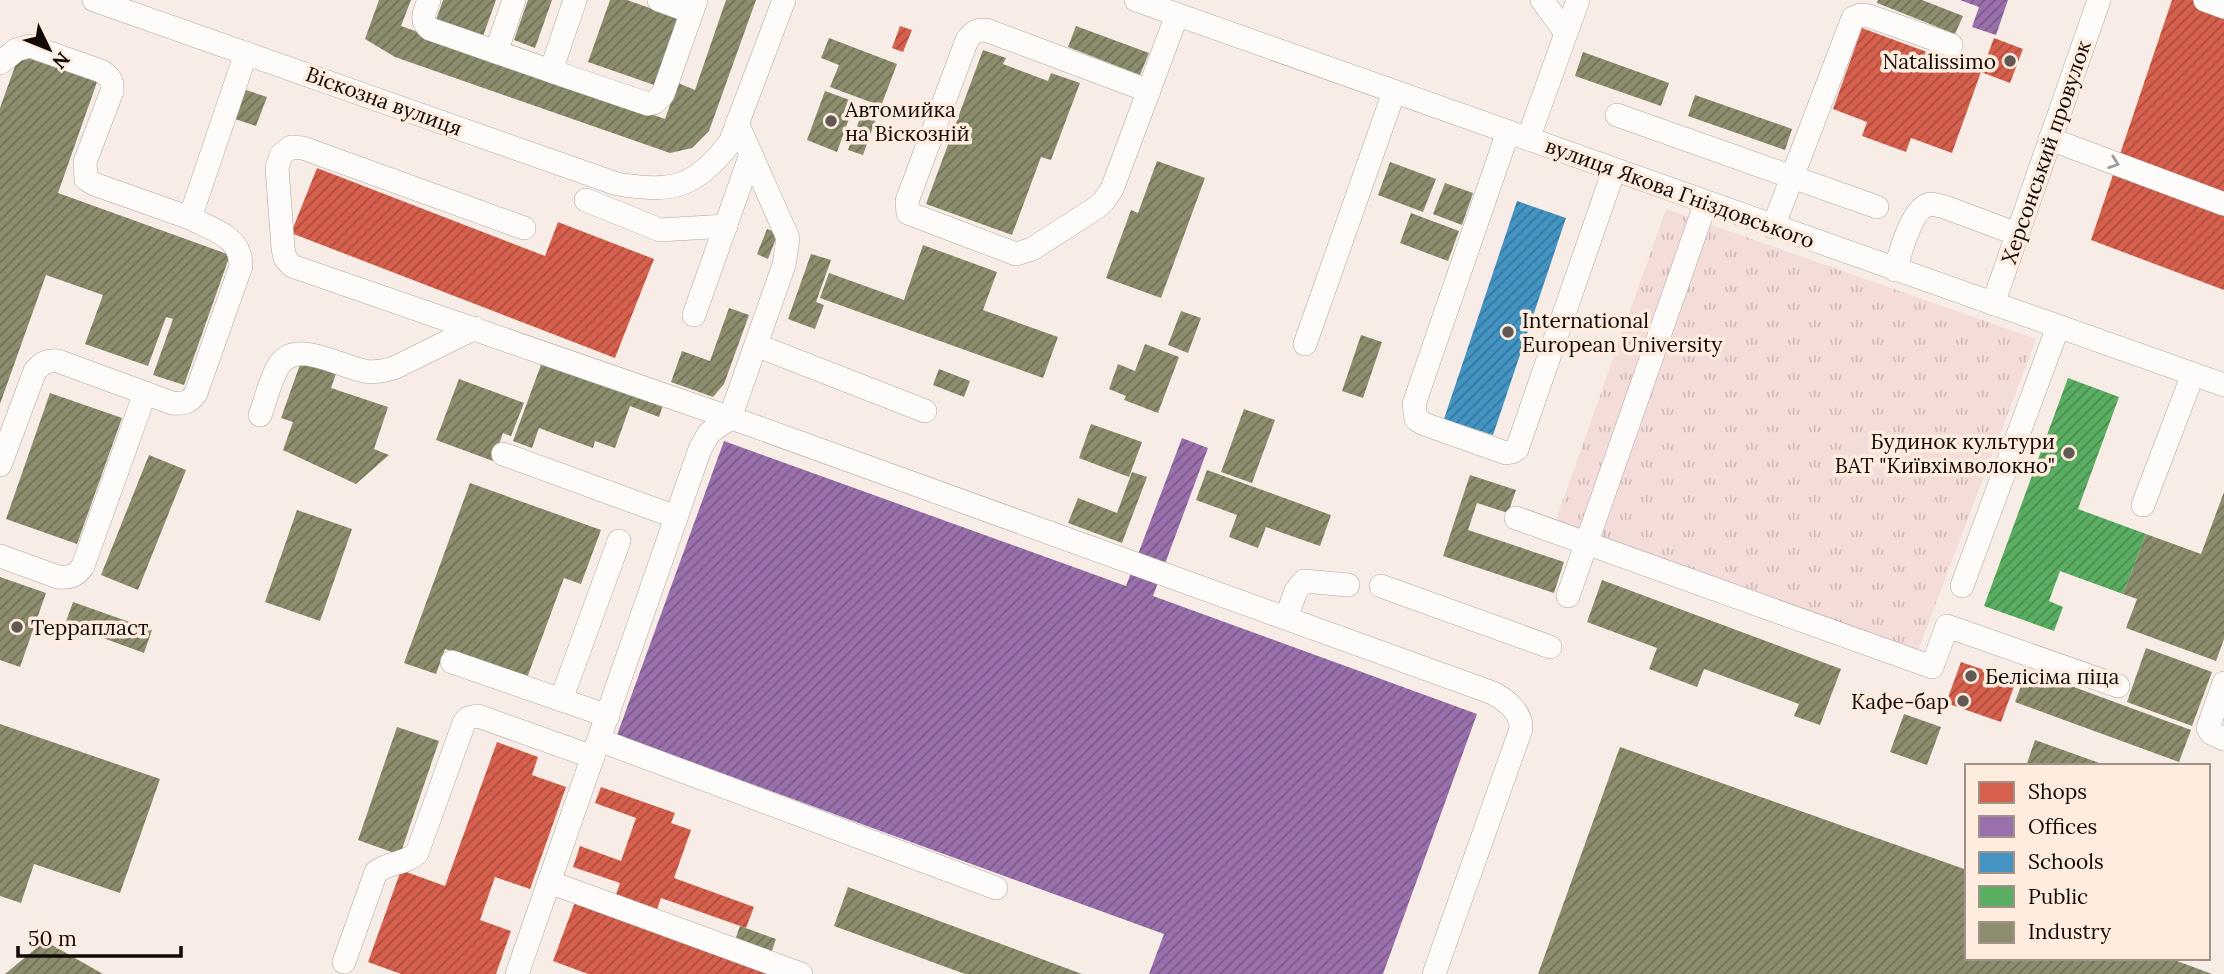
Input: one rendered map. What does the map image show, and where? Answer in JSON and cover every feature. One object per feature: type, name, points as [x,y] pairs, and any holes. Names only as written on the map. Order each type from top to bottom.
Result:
[{"type":"street","name":"Віскозна вулиця","points":[[94,0],[617,184],[650,190],[677,186],[697,178],[717,160],[730,143],[737,123]]},
{"type":"street","points":[[429,0],[424,15],[425,25],[648,104],[654,103],[663,94],[694,6],[659,0]]},
{"type":"street","points":[[496,52],[514,0]]},
{"type":"street","points":[[551,71],[576,0]]},
{"type":"street","points":[[517,974],[703,440],[730,418],[784,265],[788,238],[737,123],[784,0]]},
{"type":"street","name":"вулиця Якова Гніздовського","points":[[1136,0],[2224,385]]},
{"type":"street","points":[[1542,0],[1566,33]]},
{"type":"street","points":[[1578,0],[1566,33],[1518,136],[1414,404],[1416,419],[1506,453],[1517,449],[1615,170]]},
{"type":"street","name":"Херсонський провулок","points":[[1993,304],[2099,0]]},
{"type":"street","points":[[2205,0],[2224,7]]},
{"type":"street","points":[[1149,91],[986,30],[972,33],[967,40],[907,201],[908,213],[1008,252],[1024,253],[1096,208],[1108,195],[1149,91],[1177,15]]},
{"type":"street","points":[[1773,226],[1853,18],[1860,15],[1869,16],[1951,46]]},
{"type":"street","points":[[0,63],[16,50],[30,46],[109,76],[113,83],[112,91],[85,162],[86,179],[190,218],[229,238],[241,256],[241,266],[196,393],[191,400],[183,404],[173,403],[49,360],[41,363],[35,371],[0,464]]},
{"type":"street","points":[[190,218],[246,52]]},
{"type":"street","points":[[1306,344],[1394,92]]},
{"type":"street","points":[[1617,115],[1877,207]]},
{"type":"street","points":[[2050,139],[2224,204]]},
{"type":"street","points":[[524,228],[303,148],[291,147],[281,155],[277,168],[283,248],[285,258],[292,266],[730,418],[1286,618],[1493,693],[1514,708],[1521,729],[1434,974]]},
{"type":"street","points":[[694,315],[751,154]]},
{"type":"street","points":[[586,200],[660,230],[726,226]]},
{"type":"street","points":[[1567,596],[1706,202]]},
{"type":"street","points":[[1895,270],[1913,219],[1920,210],[1930,204],[2017,234]]},
{"type":"street","points":[[1962,586],[2058,327]]},
{"type":"street","points":[[260,415],[277,367],[284,358],[293,354],[302,352],[367,372],[383,371],[475,328]]},
{"type":"street","points":[[756,345],[925,411]]},
{"type":"street","points":[[2144,505],[2193,374]]},
{"type":"street","points":[[0,556],[58,577],[68,578],[77,574],[83,566],[145,393]]},
{"type":"street","points":[[503,454],[676,517]]},
{"type":"street","points":[[1516,518],[1932,667],[1947,626],[2118,686]]},
{"type":"street","points":[[561,700],[619,541]]},
{"type":"street","points":[[1286,618],[1296,591],[1304,581],[1348,585]]},
{"type":"street","points":[[1381,586],[1550,647]]},
{"type":"street","points":[[452,662],[608,716]]},
{"type":"street","points":[[2224,683],[2208,728],[2211,733],[2224,739]]},
{"type":"street","points":[[344,962],[376,872],[388,864],[412,858],[417,853],[464,723],[468,718],[478,716],[596,749],[996,888]]},
{"type":"street","points":[[549,883],[801,974]]},
{"type":"green space","points":[[1666,209],[2036,339],[1916,656],[1555,523]]},
{"type":"building: Shops","points":[[2172,0],[2224,0],[2224,290],[2091,240]]},
{"type":"building: Shops","points":[[900,26],[912,30],[903,52],[892,48]]},
{"type":"building: Shops","points":[[1862,28],[1962,65],[1965,55],[1985,62],[1994,38],[2023,49],[2010,83],[1981,72],[1952,153],[1911,138],[1906,152],[1862,136],[1867,122],[1833,109]]},
{"type":"building: Shops","points":[[317,168],[545,256],[558,222],[654,259],[615,358],[291,233]]},
{"type":"building: Shops","points":[[1961,662],[2016,681],[2001,722],[1946,703]]},
{"type":"building: Shops","points":[[497,742],[538,757],[532,775],[566,787],[530,889],[495,877],[480,920],[511,931],[496,974],[401,974],[368,962],[401,870],[445,886]]},
{"type":"building: Shops","points":[[601,787],[675,813],[671,823],[691,830],[674,878],[754,907],[746,928],[661,898],[655,915],[614,900],[620,883],[573,867],[580,846],[621,861],[636,818],[595,803]]},
{"type":"building: Shops","points":[[575,902],[772,974],[588,974],[553,961]]},
{"type":"building: Offices","points":[[1960,0],[2008,0],[1996,35],[1972,27],[1979,7]]},
{"type":"building: Offices","points":[[1182,438],[1208,448],[1153,596],[1477,714],[1383,974],[1149,974],[1164,934],[617,735],[724,441],[1126,586]]},
{"type":"building: Schools","points":[[1517,201],[1566,218],[1493,435],[1444,419]]},
{"type":"building: Public","name":"Будинок культури ВАТ \"Київхімволокно\"","points":[[2068,378],[2119,397],[2078,509],[2146,534],[2123,594],[2060,571],[2049,601],[2063,607],[2054,631],[1984,606]]},
{"type":"building: Industry","points":[[379,0],[411,0],[401,26],[665,119],[678,83],[695,90],[726,0],[756,0],[709,131],[692,148],[670,153],[395,57],[365,39]]},
{"type":"building: Industry","points":[[443,0],[496,0],[483,36],[436,20]]},
{"type":"building: Industry","points":[[528,0],[552,0],[535,48],[514,40]]},
{"type":"building: Industry","points":[[610,0],[627,0],[681,19],[657,86],[588,62]]},
{"type":"building: Industry","points":[[1878,0],[1922,0],[1963,16],[1955,34],[1877,3]]},
{"type":"building: Industry","points":[[1076,26],[1149,53],[1140,75],[1068,47]]},
{"type":"building: Industry","points":[[829,38],[897,64],[881,106],[830,87],[839,65],[821,58]]},
{"type":"building: Industry","points":[[983,50],[1006,58],[1003,64],[1048,81],[1051,73],[1080,83],[1051,160],[1041,157],[1012,235],[926,204]]},
{"type":"building: Industry","points":[[1583,52],[1669,83],[1661,106],[1575,76]]},
{"type":"building: Industry","points":[[19,55],[97,82],[58,193],[230,255],[184,385],[153,375],[173,319],[166,317],[148,366],[85,344],[103,295],[46,275],[0,404],[0,108]]},
{"type":"building: Industry","points":[[243,89],[267,97],[256,126],[232,118]]},
{"type":"building: Industry","name":"Автомийка на Віскозній","points":[[825,91],[855,102],[837,152],[807,140]]},
{"type":"building: Industry","points":[[1695,95],[1792,129],[1785,150],[1688,116]]},
{"type":"building: Industry","points":[[865,105],[879,110],[863,155],[848,150]]},
{"type":"building: Industry","points":[[1157,161],[1205,178],[1161,298],[1106,278],[1131,210],[1138,213]]},
{"type":"building: Industry","points":[[1390,162],[1436,179],[1423,212],[1378,195]]},
{"type":"building: Industry","points":[[1445,183],[1473,193],[1462,225],[1433,214]]},
{"type":"building: Industry","points":[[1411,213],[1459,231],[1448,261],[1400,243]]},
{"type":"building: Industry","points":[[767,229],[778,233],[768,259],[757,254]]},
{"type":"building: Industry","points":[[923,245],[997,272],[983,310],[1058,337],[1043,378],[820,298],[829,273],[904,300]]},
{"type":"building: Industry","points":[[811,254],[831,260],[816,302],[824,305],[815,329],[788,319]]},
{"type":"building: Industry","points":[[729,308],[749,315],[724,384],[713,397],[671,382],[682,351],[710,361]]},
{"type":"building: Industry","points":[[1181,311],[1201,318],[1188,353],[1168,345]]},
{"type":"building: Industry","points":[[1361,335],[1382,342],[1363,398],[1342,391]]},
{"type":"building: Industry","points":[[1145,344],[1179,357],[1158,413],[1124,400],[1126,396],[1109,389],[1118,364],[1135,371]]},
{"type":"building: Industry","points":[[303,356],[338,368],[331,388],[388,407],[374,449],[389,455],[356,484],[283,450],[293,422],[281,418]]},
{"type":"building: Industry","points":[[542,362],[665,399],[659,417],[630,406],[615,448],[595,441],[593,448],[539,428],[532,448],[513,441]]},
{"type":"building: Industry","points":[[939,369],[970,381],[964,397],[933,385]]},
{"type":"building: Industry","points":[[459,379],[524,403],[511,436],[503,433],[493,461],[436,440]]},
{"type":"building: Industry","points":[[50,393],[122,418],[77,544],[6,519]]},
{"type":"building: Industry","points":[[1244,409],[1275,420],[1252,483],[1221,472]]},
{"type":"building: Industry","points":[[1091,424],[1142,442],[1129,477],[1079,458]]},
{"type":"building: Industry","points":[[149,455],[186,470],[138,590],[101,575]]},
{"type":"building: Industry","points":[[1207,470],[1331,515],[1320,546],[1266,527],[1258,548],[1229,537],[1237,515],[1196,500]]},
{"type":"building: Industry","points":[[1132,472],[1147,477],[1122,543],[1068,523],[1078,498],[1117,513]]},
{"type":"building: Industry","points":[[1470,475],[1516,490],[1508,513],[1477,503],[1468,530],[1564,562],[1554,593],[1443,556]]},
{"type":"building: Industry","points":[[470,483],[601,530],[581,584],[564,578],[527,678],[445,649],[436,674],[404,663]]},
{"type":"building: Industry","points":[[2224,492],[2224,639],[2216,661],[2126,628],[2137,599],[2123,594],[2146,534],[2201,554]]},
{"type":"building: Industry","points":[[297,510],[352,529],[320,621],[265,602]]},
{"type":"building: Industry","name":"Террапласт","points":[[0,577],[46,593],[20,667],[0,660]]},
{"type":"building: Industry","points":[[1602,580],[1841,669],[1820,725],[1794,716],[1799,704],[1704,669],[1697,687],[1649,669],[1657,648],[1587,622]]},
{"type":"building: Industry","points":[[73,602],[152,630],[144,653],[65,624]]},
{"type":"building: Industry","points":[[2146,648],[2212,672],[2192,726],[2127,702]]},
{"type":"building: Industry","points":[[2027,670],[2191,730],[2179,762],[2015,702]]},
{"type":"building: Industry","points":[[1904,714],[1941,727],[1927,765],[1890,752]]},
{"type":"building: Industry","points":[[0,724],[160,779],[120,893],[34,864],[21,903],[0,896]]},
{"type":"building: Industry","points":[[397,727],[439,741],[400,855],[358,840]]},
{"type":"building: Industry","points":[[2035,740],[2102,764],[2027,764]]},
{"type":"building: Industry","points":[[1620,747],[1965,869],[1965,960],[2174,960],[2212,974],[1538,974]]},
{"type":"building: Industry","points":[[848,887],[1082,974],[965,974],[834,926]]},
{"type":"building: Industry","points":[[740,926],[776,939],[770,956],[734,943]]},
{"type":"building: Industry","points":[[45,941],[103,974],[5,974]]},
{"type":"place","name":"Natalissimo","points":[[2010,61]]},
{"type":"place","name":"Автомийка на Віскозній","points":[[831,121]]},
{"type":"place","name":"International European University","points":[[1508,332]]},
{"type":"place","name":"Будинок культури ВАТ \"Київхімволокно\"","points":[[2069,453]]},
{"type":"place","name":"Террапласт","points":[[17,627]]},
{"type":"place","name":"Белісіма піца","points":[[1971,676]]},
{"type":"place","name":"Кафе-бар","points":[[1963,701]]}]
